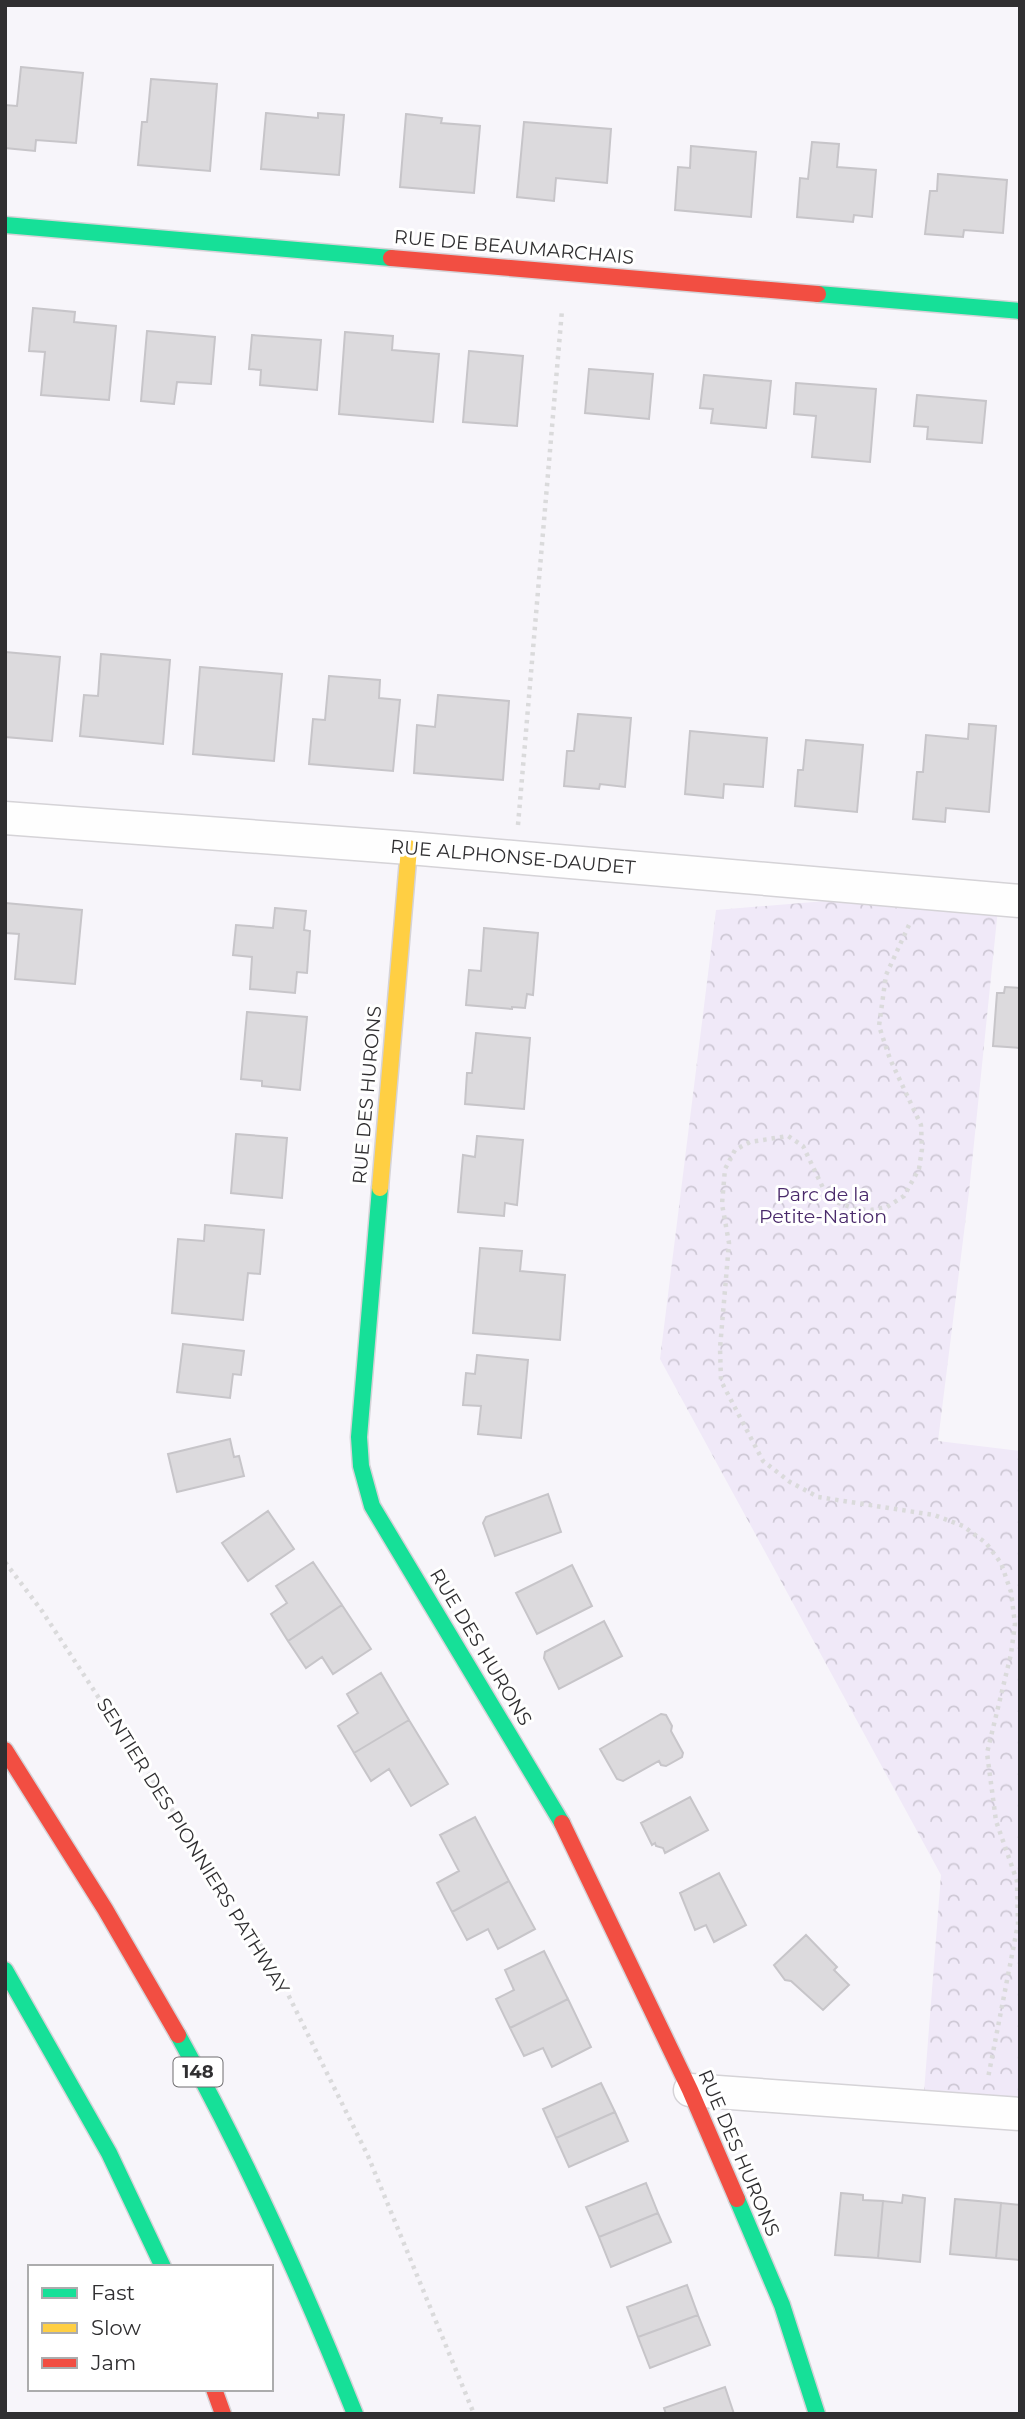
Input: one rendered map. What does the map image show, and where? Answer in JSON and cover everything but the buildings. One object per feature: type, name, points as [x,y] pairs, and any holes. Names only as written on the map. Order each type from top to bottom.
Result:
[{"type":"main road","name":"RUE DE BEAUMARCHAIS","points":[[5,225],[1020,312]]},
{"type":"main road","name":"RUE DES HURONS","points":[[409,848],[359,1437],[361,1466],[372,1506],[561,1822],[691,2090],[782,2305],[817,2414]]},
{"type":"main road","name":"148","points":[[5,1750],[84,1873],[184,2045],[274,2221],[355,2414]]},
{"type":"main road","points":[[5,1970],[62,2067],[115,2166],[162,2265]]},
{"type":"main road","points":[[215,2391],[223,2414]]},
{"type":"street","name":"RUE ALPHONSE-DAUDET","points":[[5,818],[409,848],[1020,901]]},
{"type":"street","points":[[691,2090],[1020,2114]]},
{"type":"path","points":[[516,857],[565,273]]},
{"type":"path","points":[[923,893],[886,975],[879,1026],[890,1059],[921,1125],[919,1169],[904,1196],[887,1207],[856,1209],[836,1202],[824,1190],[803,1146],[788,1136],[750,1142],[735,1150],[725,1169],[722,1184],[722,1204],[729,1243],[720,1348],[721,1381],[763,1461],[790,1482],[818,1497],[934,1515],[963,1526],[986,1543],[1001,1563],[1011,1592],[1015,1624],[1011,1654],[987,1753],[996,1821],[1017,1881],[1018,1924],[990,2072],[979,2110]]},
{"type":"path","name":"SENTIER DES PIONNIERS PATHWAY","points":[[5,1562],[56,1633],[272,1964],[368,2156],[474,2414]]},
{"type":"green space","name":"Parc de la Petite-Nation","points":[[923,893],[999,899],[969,1192],[938,1441],[1020,1451],[1020,2114],[923,2105],[941,1875],[660,1359],[716,910]]},
{"type":"traffic: fast","points":[[5,225],[391,258]]},
{"type":"traffic: fast","points":[[818,294],[1020,311]]},
{"type":"traffic: fast","points":[[380,1188],[359,1437],[361,1466],[372,1506],[562,1823]]},
{"type":"traffic: fast","points":[[5,1970],[109,2153],[162,2265]]},
{"type":"traffic: fast","points":[[178,2035],[272,2222],[355,2414]]},
{"type":"traffic: fast","points":[[737,2199],[782,2305],[817,2414]]},
{"type":"traffic: slow","points":[[380,1188],[409,848]]},
{"type":"traffic: jam","points":[[391,258],[818,294]]},
{"type":"traffic: jam","points":[[5,1750],[105,1909],[178,2035]]},
{"type":"traffic: jam","points":[[562,1823],[690,2090],[737,2199]]},
{"type":"traffic: jam","points":[[215,2391],[223,2414]]}]
